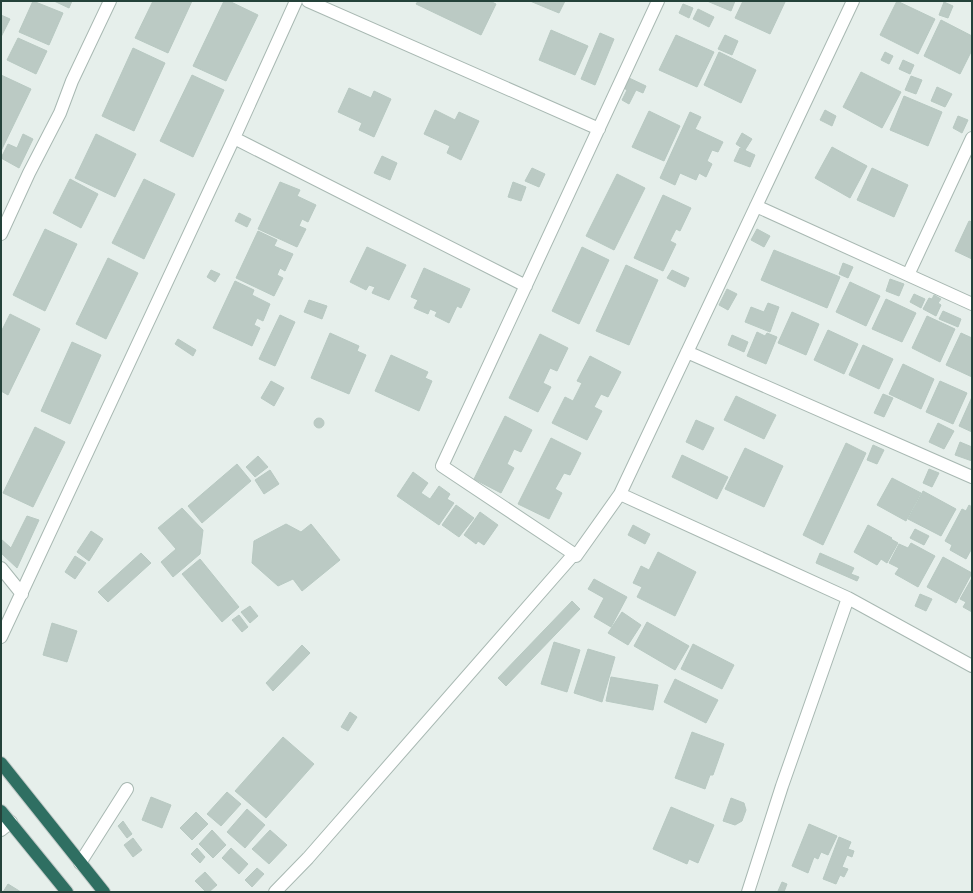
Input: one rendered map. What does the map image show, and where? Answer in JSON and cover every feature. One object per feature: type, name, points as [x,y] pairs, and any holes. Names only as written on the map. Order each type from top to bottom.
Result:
[{"type":"highway","points":[[1,763],[104,892]]},
{"type":"highway","points":[[1,811],[67,892]]},
{"type":"street","points":[[1,234],[29,173],[60,113],[72,81],[110,1]]},
{"type":"street","points":[[1,637],[234,138],[296,1]]},
{"type":"street","points":[[308,1],[599,129]]},
{"type":"street","points":[[574,554],[442,466],[658,1]]},
{"type":"street","points":[[275,892],[308,858],[574,554],[576,556],[620,494],[853,1]]},
{"type":"street","points":[[234,138],[526,286]]},
{"type":"street","points":[[908,274],[972,138]]},
{"type":"street","points":[[756,206],[972,304]]},
{"type":"street","points":[[687,352],[972,477]]},
{"type":"street","points":[[620,494],[848,598],[972,666]]},
{"type":"street","points":[[1,568],[22,594]]},
{"type":"street","points":[[748,892],[782,786],[848,598]]},
{"type":"street","points":[[80,863],[127,789]]},
{"type":"street","points":[[1,830],[11,822]]},
{"type":"building","points":[[33,1],[63,13],[49,45],[19,32]]},
{"type":"building","points":[[54,1],[72,1],[69,8]]},
{"type":"building","points":[[153,1],[192,1],[168,53],[135,38]]},
{"type":"building","points":[[224,1],[229,1],[258,15],[226,81],[193,66]]},
{"type":"building","points":[[418,1],[490,1],[496,4],[481,35],[416,4]]},
{"type":"building","points":[[530,1],[565,1],[559,13]]},
{"type":"building","points":[[707,1],[735,1],[731,11]]},
{"type":"building","points":[[743,1],[785,2],[770,34],[735,18]]},
{"type":"building","points":[[897,1],[935,19],[918,54],[880,35]]},
{"type":"building","points":[[944,2],[953,6],[948,18],[939,15]]},
{"type":"building","points":[[683,4],[693,8],[689,18],[679,13]]},
{"type":"building","points":[[698,9],[714,17],[709,27],[693,19]]},
{"type":"building","points":[[1,15],[10,19],[1,37]]},
{"type":"building","points":[[941,20],[972,36],[972,50],[960,74],[924,56]]},
{"type":"building","points":[[551,30],[588,46],[575,75],[539,60]]},
{"type":"building","points":[[600,33],[614,39],[595,85],[581,79]]},
{"type":"building","points":[[676,35],[714,52],[697,87],[659,70]]},
{"type":"building","points":[[725,35],[738,41],[732,55],[718,49]]},
{"type":"building","points":[[18,38],[47,51],[36,74],[7,60]]},
{"type":"building","points":[[133,48],[165,63],[134,131],[102,116]]},
{"type":"building","points":[[719,52],[756,70],[741,103],[704,85]]},
{"type":"building","points":[[885,52],[893,56],[889,64],[881,60]]},
{"type":"building","points":[[903,60],[914,65],[910,74],[899,69]]},
{"type":"building","points":[[861,72],[901,92],[882,128],[843,107]]},
{"type":"building","points":[[1,75],[31,89],[1,151]]},
{"type":"building","points":[[192,75],[224,90],[193,157],[160,141]]},
{"type":"building","points":[[911,76],[922,80],[916,94],[905,90]]},
{"type":"building","points":[[627,77],[646,86],[643,93],[636,90],[629,104],[622,100],[627,90],[622,87]]},
{"type":"building","points":[[937,87],[952,94],[945,107],[931,101]]},
{"type":"building","points":[[349,88],[371,98],[374,91],[391,99],[374,137],[359,130],[362,123],[338,112]]},
{"type":"building","points":[[904,96],[942,112],[928,146],[890,130]]},
{"type":"building","points":[[435,110],[455,120],[459,112],[479,121],[461,160],[447,153],[450,146],[424,134]]},
{"type":"building","points":[[825,110],[836,116],[832,126],[820,120]]},
{"type":"building","points":[[649,111],[680,126],[664,161],[632,147]]},
{"type":"building","points":[[690,112],[701,117],[695,129],[723,142],[718,152],[712,150],[707,161],[712,164],[706,177],[699,173],[696,180],[680,173],[675,185],[660,178]]},
{"type":"building","points":[[958,116],[968,120],[962,133],[953,128]]},
{"type":"building","points":[[742,133],[752,139],[745,150],[736,144]]},
{"type":"building","points":[[23,134],[33,139],[19,168],[1,158],[8,144],[17,148]]},
{"type":"building","points":[[96,134],[136,154],[115,197],[75,178]]},
{"type":"building","points":[[832,147],[867,166],[850,198],[815,178]]},
{"type":"building","points":[[740,148],[755,155],[750,167],[734,161]]},
{"type":"building","points":[[382,156],[397,163],[390,180],[374,173]]},
{"type":"building","points":[[532,168],[545,174],[539,187],[525,181]]},
{"type":"building","points":[[872,168],[908,185],[894,217],[857,200]]},
{"type":"building","points":[[617,174],[645,188],[614,250],[586,236]]},
{"type":"building","points":[[70,179],[98,194],[81,228],[53,213]]},
{"type":"building","points":[[144,179],[175,194],[144,259],[112,243]]},
{"type":"building","points":[[280,182],[300,190],[297,196],[316,205],[308,222],[302,219],[299,226],[306,229],[297,247],[258,229]]},
{"type":"building","points":[[513,182],[526,187],[521,201],[508,197]]},
{"type":"building","points":[[663,195],[691,208],[680,231],[676,229],[670,241],[676,244],[663,271],[634,258]]},
{"type":"building","points":[[239,213],[251,219],[247,227],[235,221]]},
{"type":"building","points":[[969,221],[972,222],[972,259],[955,251]]},
{"type":"building","points":[[45,229],[77,244],[45,311],[13,295]]},
{"type":"building","points":[[757,229],[770,236],[764,247],[751,240]]},
{"type":"building","points":[[258,231],[277,240],[274,246],[293,254],[285,271],[280,268],[277,275],[283,278],[274,296],[236,278]]},
{"type":"building","points":[[367,247],[406,265],[389,300],[372,293],[375,287],[369,285],[366,290],[350,282]]},
{"type":"building","points":[[582,247],[609,260],[579,324],[552,311]]},
{"type":"building","points":[[774,250],[840,277],[827,308],[761,280]]},
{"type":"building","points":[[108,258],[138,273],[106,339],[76,324]]},
{"type":"building","points":[[843,263],[853,267],[848,278],[839,274]]},
{"type":"building","points":[[626,265],[658,280],[629,345],[596,331]]},
{"type":"building","points":[[424,268],[470,289],[461,308],[457,306],[449,323],[435,316],[437,312],[430,309],[428,314],[414,308],[418,300],[411,297]]},
{"type":"building","points":[[211,270],[220,274],[215,282],[207,277]]},
{"type":"building","points":[[672,270],[689,278],[685,287],[667,278]]},
{"type":"building","points":[[890,279],[904,284],[899,296],[886,291]]},
{"type":"building","points":[[235,281],[254,290],[252,295],[270,304],[263,321],[257,318],[254,325],[260,328],[252,346],[213,328]]},
{"type":"building","points":[[850,282],[880,296],[866,326],[836,312]]},
{"type":"building","points":[[727,289],[737,294],[728,310],[719,305]]},
{"type":"building","points":[[914,294],[925,299],[921,308],[910,302]]},
{"type":"building","points":[[934,295],[941,299],[938,303],[941,305],[936,316],[923,309],[929,298],[932,299]]},
{"type":"building","points":[[886,299],[916,313],[902,342],[872,329]]},
{"type":"building","points":[[309,300],[327,306],[322,319],[304,312]]},
{"type":"building","points":[[768,303],[779,307],[770,332],[745,322],[751,307],[764,312]]},
{"type":"building","points":[[943,311],[961,319],[958,327],[939,319]]},
{"type":"building","points":[[792,312],[819,324],[806,355],[778,343]]},
{"type":"building","points":[[10,314],[40,329],[8,395],[1,391],[1,332]]},
{"type":"building","points":[[280,315],[295,322],[275,366],[259,359]]},
{"type":"building","points":[[927,316],[955,329],[940,362],[912,348]]},
{"type":"building","points":[[828,330],[858,344],[844,374],[814,360]]},
{"type":"building","points":[[757,332],[765,336],[767,333],[777,337],[766,364],[747,356]]},
{"type":"building","points":[[330,333],[359,346],[357,351],[366,355],[349,394],[311,378]]},
{"type":"building","points":[[961,333],[972,338],[972,377],[946,365]]},
{"type":"building","points":[[540,334],[568,348],[557,371],[550,368],[543,383],[551,387],[538,412],[509,398]]},
{"type":"building","points":[[732,335],[748,342],[744,352],[728,345]]},
{"type":"building","points":[[178,339],[196,350],[193,356],[175,344]]},
{"type":"building","points":[[72,342],[101,355],[70,424],[41,411]]},
{"type":"building","points":[[863,345],[893,359],[879,389],[849,375]]},
{"type":"building","points":[[391,355],[428,372],[425,378],[432,381],[419,411],[375,391]]},
{"type":"building","points":[[590,356],[621,372],[608,397],[601,394],[594,407],[602,411],[587,440],[552,423],[565,397],[573,401],[582,383],[577,381]]},
{"type":"building","points":[[903,364],[934,379],[921,409],[889,394]]},
{"type":"building","points":[[271,381],[284,388],[274,406],[261,398]]},
{"type":"building","points":[[940,381],[967,393],[953,424],[926,412]]},
{"type":"building","points":[[883,394],[893,398],[884,417],[874,413]]},
{"type":"building","points":[[736,396],[776,415],[764,439],[724,420]]},
{"type":"building","points":[[972,397],[972,432],[959,426]]},
{"type":"building","points":[[505,416],[532,430],[521,452],[514,449],[507,464],[514,468],[501,493],[474,479]]},
{"type":"building","points":[[317,418],[321,418],[323,419],[323,427],[317,428],[314,425],[314,421]]},
{"type":"building","points":[[696,420],[714,428],[703,450],[686,442]]},
{"type":"building","points":[[938,423],[954,431],[944,449],[929,442]]},
{"type":"building","points":[[35,427],[65,442],[33,507],[3,493]]},
{"type":"building","points":[[551,438],[581,453],[570,475],[564,473],[555,489],[562,493],[549,519],[518,504]]},
{"type":"building","points":[[960,442],[972,447],[972,461],[955,455]]},
{"type":"building","points":[[846,443],[866,453],[823,545],[803,535]]},
{"type":"building","points":[[873,445],[884,450],[877,464],[867,460]]},
{"type":"building","points":[[745,448],[783,466],[764,507],[725,489]]},
{"type":"building","points":[[682,455],[728,477],[717,499],[672,477]]},
{"type":"building","points":[[258,456],[268,467],[255,477],[246,467]]},
{"type":"building","points":[[237,464],[251,481],[202,523],[188,506]]},
{"type":"building","points":[[929,469],[939,473],[932,487],[923,483]]},
{"type":"building","points":[[270,470],[279,484],[264,494],[255,480]]},
{"type":"building","points":[[413,472],[428,483],[421,493],[430,499],[439,486],[450,494],[447,499],[454,503],[439,525],[397,496]]},
{"type":"building","points":[[892,478],[921,493],[906,521],[877,505]]},
{"type":"building","points":[[923,491],[956,509],[941,536],[908,519]]},
{"type":"building","points":[[456,505],[474,518],[459,537],[442,525]]},
{"type":"building","points":[[969,505],[972,507],[972,551],[971,550],[966,559],[950,550],[952,545],[945,541],[962,509],[966,511]]},
{"type":"building","points":[[182,508],[203,530],[200,554],[173,577],[161,562],[176,549],[158,528]]},
{"type":"building","points":[[480,512],[498,525],[484,545],[478,541],[476,544],[464,535]]},
{"type":"building","points":[[27,516],[39,520],[17,568],[1,553],[1,539],[11,548]]},
{"type":"building","points":[[286,524],[301,532],[311,524],[340,560],[302,591],[293,579],[278,586],[252,563],[254,541]]},
{"type":"building","points":[[633,525],[650,534],[645,544],[628,535]]},
{"type":"building","points":[[868,525],[892,538],[891,539],[898,543],[887,563],[881,559],[877,565],[854,552]]},
{"type":"building","points":[[915,529],[929,536],[924,545],[910,538]]},
{"type":"building","points":[[91,531],[103,539],[89,561],[77,552]]},
{"type":"building","points":[[911,543],[935,556],[918,587],[895,574],[899,568],[889,563],[899,544],[908,548]]},
{"type":"building","points":[[658,552],[696,572],[675,616],[637,597],[642,587],[633,583],[641,566],[649,570]]},
{"type":"building","points":[[141,553],[151,563],[108,602],[98,592]]},
{"type":"building","points":[[820,553],[854,568],[851,574],[859,577],[857,581],[816,563]]},
{"type":"building","points":[[75,556],[86,563],[75,579],[65,572]]},
{"type":"building","points":[[943,557],[972,573],[956,603],[927,587]]},
{"type":"building","points":[[200,559],[239,607],[222,622],[182,574]]},
{"type":"building","points":[[972,578],[972,612],[963,607],[966,602],[960,599]]},
{"type":"building","points":[[594,579],[627,597],[611,627],[594,617],[604,598],[588,589]]},
{"type":"building","points":[[920,594],[932,599],[926,611],[915,606]]},
{"type":"building","points":[[572,601],[580,609],[506,686],[498,678]]},
{"type":"building","points":[[250,606],[258,616],[250,623],[241,612]]},
{"type":"building","points":[[622,612],[641,625],[628,645],[608,633]]},
{"type":"building","points":[[239,615],[248,627],[242,632],[232,620]]},
{"type":"building","points":[[647,622],[689,646],[675,670],[634,646]]},
{"type":"building","points":[[52,623],[77,631],[67,662],[43,655]]},
{"type":"building","points":[[554,642],[580,650],[567,692],[541,684]]},
{"type":"building","points":[[693,644],[734,665],[722,689],[681,669]]},
{"type":"building","points":[[302,645],[310,653],[273,691],[266,683]]},
{"type":"building","points":[[588,649],[615,657],[602,702],[574,693]]},
{"type":"building","points":[[611,677],[658,685],[653,710],[606,701]]},
{"type":"building","points":[[675,679],[718,700],[706,723],[664,702]]},
{"type":"building","points":[[350,712],[357,717],[348,731],[341,727]]},
{"type":"building","points":[[692,732],[724,744],[713,775],[710,775],[705,789],[675,778]]},
{"type":"building","points":[[283,737],[314,764],[266,818],[235,791]]},
{"type":"building","points":[[227,792],[241,804],[221,826],[207,814]]},
{"type":"building","points":[[151,797],[171,805],[162,828],[142,820]]},
{"type":"building","points":[[731,798],[744,803],[746,810],[742,821],[735,825],[723,821]]},
{"type":"building","points":[[671,807],[714,825],[698,863],[689,859],[687,864],[653,849]]},
{"type":"building","points":[[247,809],[265,825],[245,848],[227,832]]},
{"type":"building","points":[[196,812],[208,824],[192,840],[180,828]]},
{"type":"building","points":[[123,821],[132,834],[127,838],[118,826]]},
{"type":"building","points":[[809,824],[837,836],[828,855],[821,852],[818,859],[814,857],[808,873],[792,866]]},
{"type":"building","points":[[212,830],[226,845],[213,858],[199,844]]},
{"type":"building","points":[[270,830],[287,845],[269,864],[252,849]]},
{"type":"building","points":[[839,837],[851,842],[848,849],[854,851],[852,857],[847,855],[842,867],[848,869],[844,877],[840,875],[836,884],[823,879]]},
{"type":"building","points":[[133,838],[142,850],[133,857],[124,845]]},
{"type":"building","points":[[197,848],[205,857],[200,863],[191,854]]},
{"type":"building","points":[[231,848],[248,864],[239,874],[222,858]]},
{"type":"building","points":[[257,868],[264,874],[252,887],[245,880]]},
{"type":"building","points":[[205,872],[217,885],[209,892],[206,892],[195,881]]},
{"type":"building","points":[[782,882],[787,884],[784,892],[778,891]]},
{"type":"building","points":[[8,884],[21,892],[3,892]]}]
